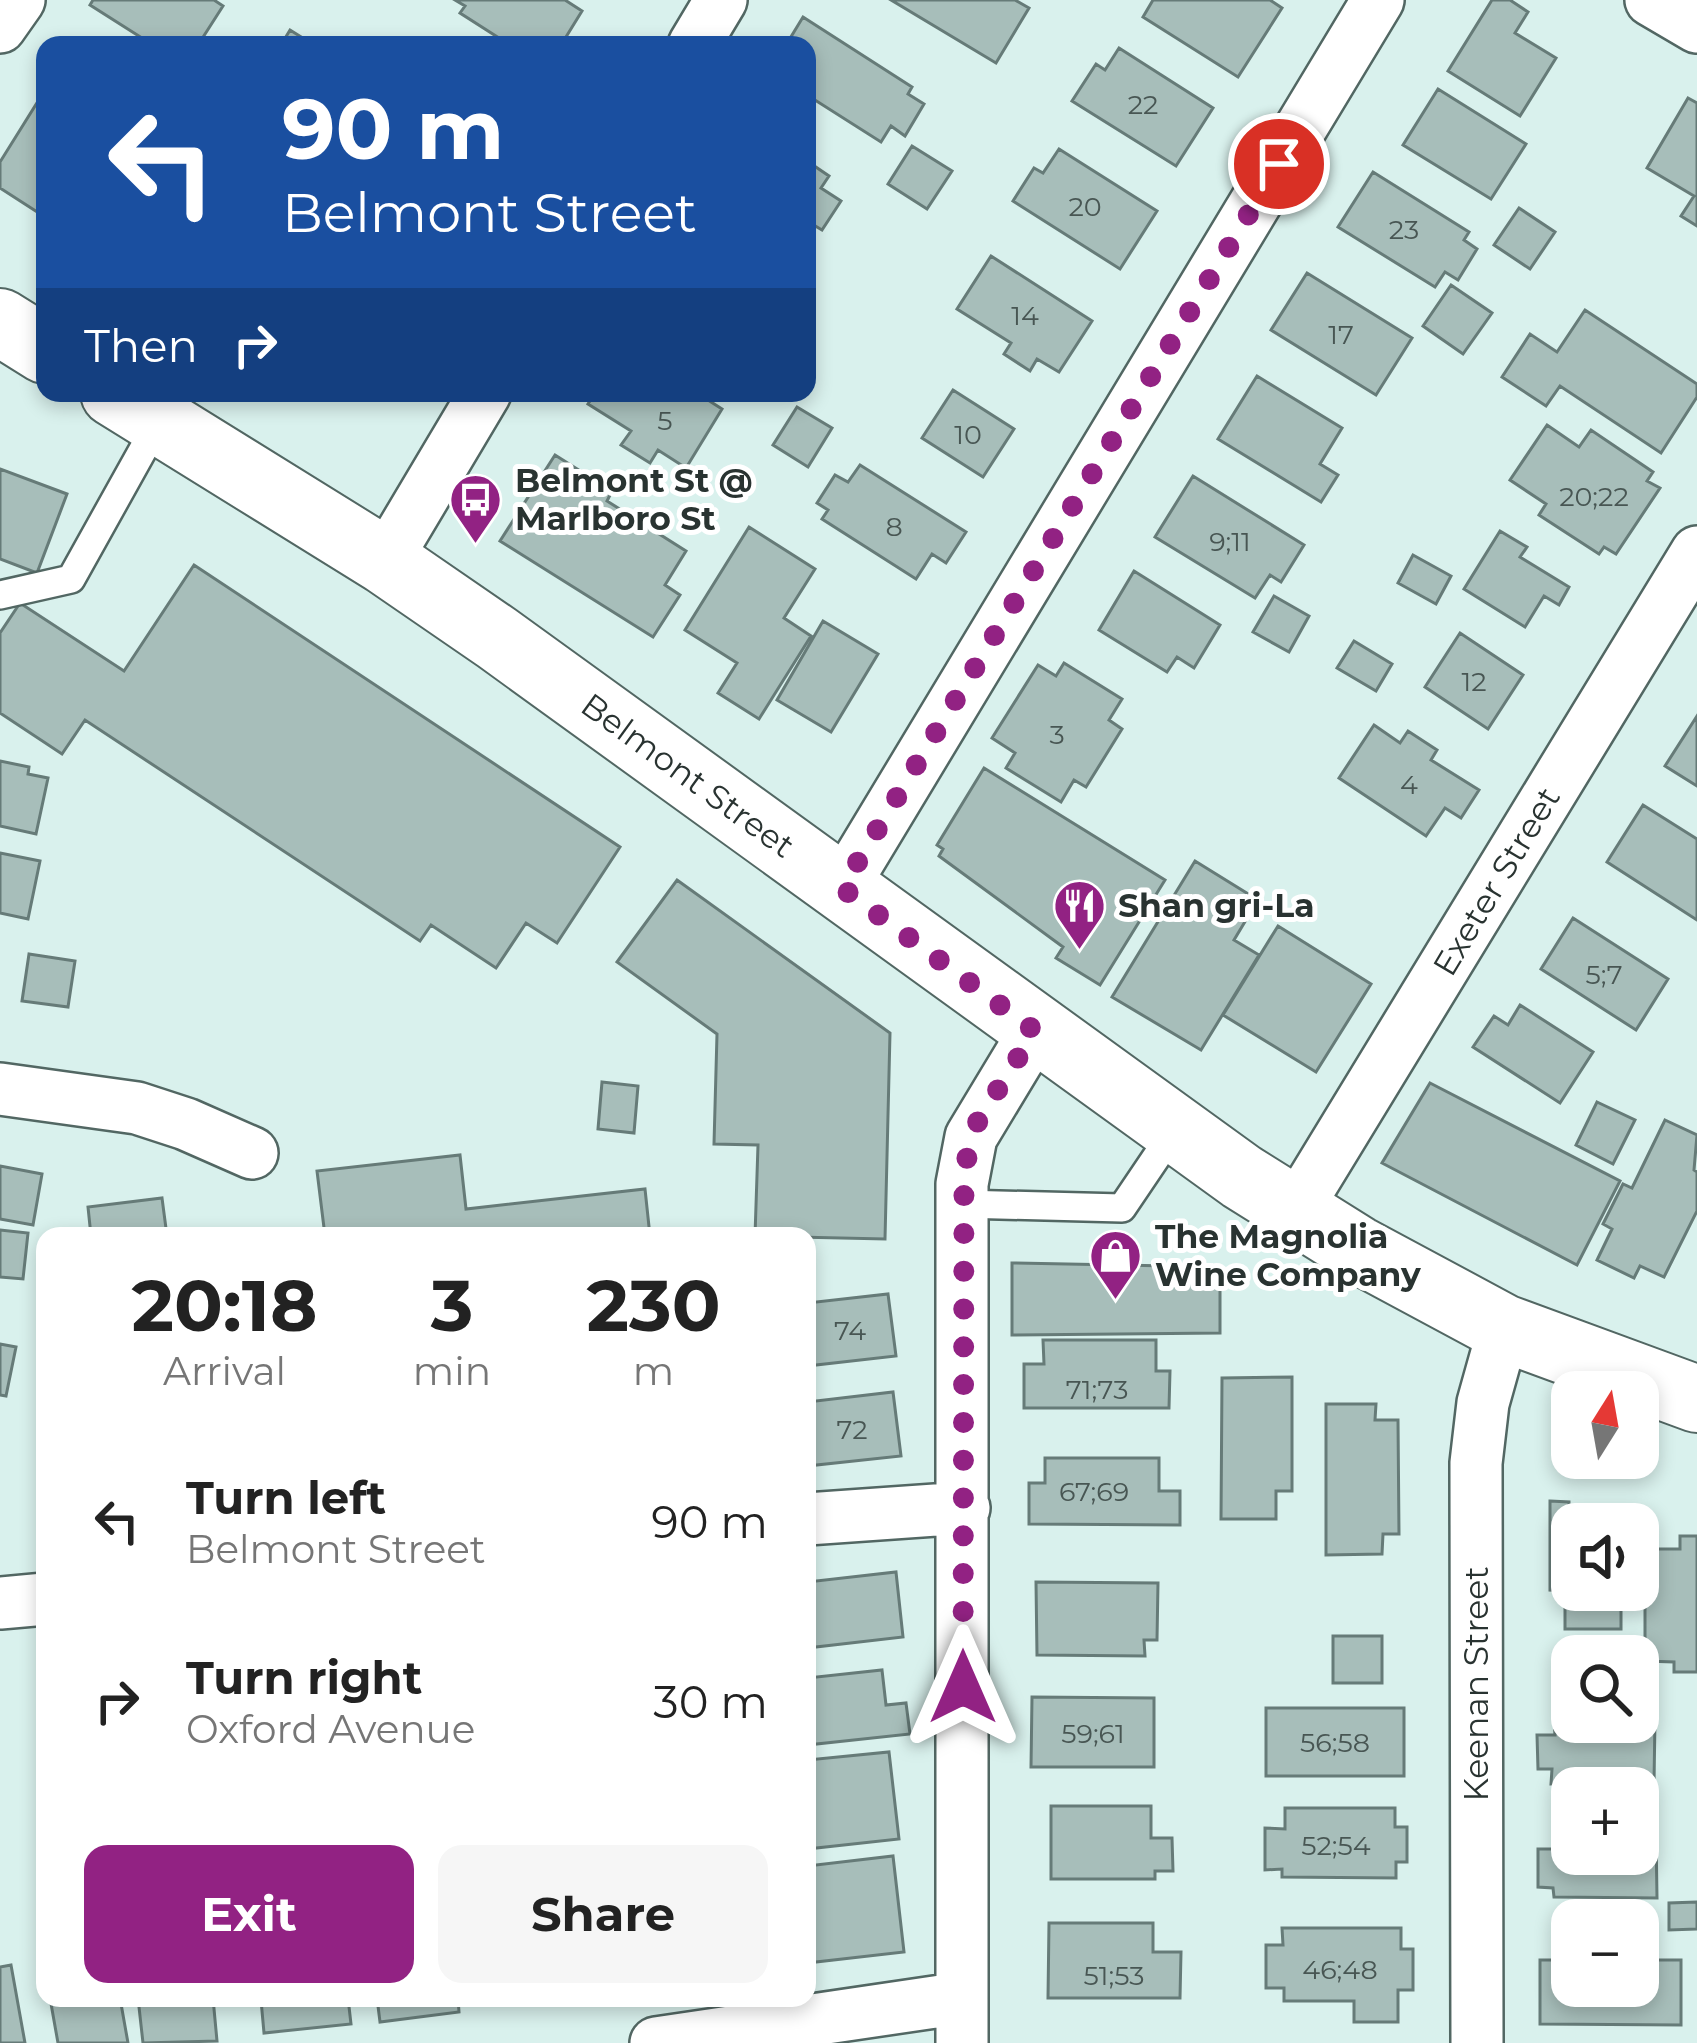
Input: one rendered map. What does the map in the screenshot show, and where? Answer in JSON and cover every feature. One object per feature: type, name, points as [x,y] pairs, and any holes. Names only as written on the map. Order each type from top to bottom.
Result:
[{"type":"main road","points":[[0,322],[36,344]]},
{"type":"main road","name":"Belmont Street","points":[[137,407],[385,561],[608,716],[1035,1031],[1295,1211],[1504,1328],[1697,1399]]},
{"type":"street","points":[[0,27],[19,0]]},
{"type":"street","points":[[699,36],[721,0]]},
{"type":"street","points":[[842,888],[1378,0]]},
{"type":"street","points":[[1651,0],[1697,27]]},
{"type":"street","points":[[385,561],[480,402]]},
{"type":"street","name":"Exeter Street","points":[[1295,1211],[1697,552]]},
{"type":"street","points":[[656,2043],[962,2021],[961,1204],[971,1137],[1035,1031]]},
{"type":"street","points":[[0,1089],[137,1108],[252,1153]]},
{"type":"street","name":"Keenan Street","points":[[1477,2043],[1476,1463],[1483,1402],[1504,1328]]},
{"type":"street","points":[[816,1518],[964,1508]]},
{"type":"street","points":[[0,1604],[36,1600]]},
{"type":"lane","points":[[0,595],[71,579],[137,407]]},
{"type":"lane","points":[[961,1204],[1122,1208],[1174,1130]]},
{"type":"building","points":[[93,0],[214,0],[223,6],[204,36],[139,36],[90,5]]},
{"type":"building","points":[[455,0],[565,0],[582,11],[567,36],[496,36],[460,13],[465,6]]},
{"type":"building","points":[[891,0],[1015,0],[1029,8],[996,63]]},
{"type":"building","points":[[1153,0],[1270,0],[1282,8],[1238,77],[1143,17]]},
{"type":"building","points":[[1492,0],[1510,0],[1528,12],[1515,33],[1556,58],[1520,116],[1448,71]]},
{"type":"building","points":[[803,17],[912,87],[908,94],[924,104],[905,136],[891,126],[881,142],[816,101],[816,36],[791,36]]},
{"type":"building","points":[[1119,48],[1213,108],[1176,166],[1072,101],[1096,64],[1105,70]]},
{"type":"building","points":[[1438,89],[1526,144],[1491,199],[1403,145]]},
{"type":"building","points":[[1688,98],[1697,103],[1697,226],[1681,216],[1694,196],[1647,168]]},
{"type":"building","points":[[36,104],[36,211],[0,188],[0,162]]},
{"type":"building","points":[[912,146],[952,171],[927,209],[888,184]]},
{"type":"building","points":[[1059,149],[1157,211],[1120,269],[1013,201],[1034,168],[1043,173]]},
{"type":"building","points":[[816,167],[829,176],[821,188],[841,201],[822,230],[816,226]]},
{"type":"building","points":[[1373,172],[1469,232],[1464,240],[1477,249],[1458,280],[1445,272],[1435,287],[1338,227]]},
{"type":"building","points":[[1519,208],[1555,232],[1530,269],[1494,245]]},
{"type":"building","points":[[991,256],[1092,321],[1059,372],[1037,359],[1030,371],[1004,354],[1011,343],[957,309]]},
{"type":"building","points":[[1307,273],[1412,338],[1376,395],[1271,330]]},
{"type":"building","points":[[1451,285],[1492,313],[1463,354],[1423,326]]},
{"type":"building","points":[[1585,310],[1697,384],[1697,397],[1661,453],[1560,386],[1546,406],[1502,377],[1530,334],[1557,352]]},
{"type":"building","points":[[1257,376],[1342,428],[1320,464],[1338,475],[1321,502],[1218,439]]},
{"type":"building","points":[[953,390],[1014,429],[983,477],[922,438]]},
{"type":"building","points":[[711,402],[722,409],[686,468],[658,450],[650,463],[621,445],[631,431],[588,404]]},
{"type":"building","points":[[797,407],[832,428],[808,467],[773,445]]},
{"type":"building","points":[[1547,425],[1579,447],[1591,430],[1653,472],[1647,481],[1660,488],[1616,554],[1604,547],[1599,554],[1539,515],[1546,504],[1510,480]]},
{"type":"building","points":[[555,455],[612,491],[607,501],[686,551],[665,585],[680,595],[653,637],[500,541]]},
{"type":"building","points":[[860,465],[966,532],[946,563],[932,554],[916,579],[822,519],[828,510],[817,503],[835,475],[848,482]]},
{"type":"building","points":[[0,469],[67,494],[37,573],[0,559]]},
{"type":"building","points":[[1193,476],[1304,545],[1281,582],[1270,575],[1255,598],[1155,537]]},
{"type":"building","points":[[749,527],[815,569],[784,618],[811,636],[759,719],[718,693],[737,663],[685,630]]},
{"type":"building","points":[[1500,531],[1527,547],[1520,557],[1569,587],[1559,605],[1544,596],[1525,627],[1464,589]]},
{"type":"building","points":[[1413,555],[1451,576],[1436,604],[1398,583]]},
{"type":"building","points":[[194,565],[620,847],[557,943],[526,923],[496,968],[431,925],[420,941],[85,720],[62,754],[0,713],[0,633],[20,603],[124,671]]},
{"type":"building","points":[[1134,571],[1220,625],[1194,668],[1177,657],[1167,672],[1099,630]]},
{"type":"building","points":[[1274,596],[1309,616],[1289,652],[1253,632]]},
{"type":"building","points":[[823,621],[878,654],[831,732],[777,700]]},
{"type":"building","points":[[1460,633],[1523,675],[1488,729],[1425,687]]},
{"type":"building","points":[[1354,641],[1392,664],[1376,691],[1337,668]]},
{"type":"building","points":[[1064,663],[1122,699],[1109,720],[1122,729],[1086,787],[1074,780],[1061,802],[1006,768],[1015,753],[992,738],[1038,665],[1056,676]]},
{"type":"building","points":[[1697,716],[1697,786],[1665,766]]},
{"type":"building","points":[[1374,725],[1400,743],[1408,731],[1437,750],[1431,760],[1479,790],[1461,818],[1445,808],[1426,836],[1339,778]]},
{"type":"building","points":[[0,761],[29,767],[28,774],[48,778],[36,834],[0,826]]},
{"type":"building","points":[[984,768],[1165,880],[1100,985],[1056,958],[1063,947],[939,856],[943,849],[937,845]]},
{"type":"building","points":[[1643,805],[1697,839],[1697,920],[1607,862]]},
{"type":"building","points":[[0,853],[40,861],[28,919],[0,913]]},
{"type":"building","points":[[1195,861],[1258,900],[1234,940],[1259,955],[1201,1050],[1112,997]]},
{"type":"building","points":[[677,880],[890,1033],[885,1239],[816,1237],[816,1227],[755,1227],[758,1145],[714,1144],[717,1034],[617,962]]},
{"type":"building","points":[[1573,918],[1668,979],[1636,1030],[1541,969]]},
{"type":"building","points":[[1278,926],[1371,984],[1316,1072],[1223,1015]]},
{"type":"building","points":[[29,954],[75,961],[68,1007],[22,1001]]},
{"type":"building","points":[[1520,1005],[1593,1052],[1560,1103],[1473,1047],[1494,1016],[1508,1025]]},
{"type":"building","points":[[602,1082],[638,1086],[634,1133],[598,1129]]},
{"type":"building","points":[[1430,1083],[1620,1181],[1577,1265],[1382,1163]]},
{"type":"building","points":[[1597,1102],[1635,1120],[1613,1164],[1576,1145]]},
{"type":"building","points":[[1665,1120],[1697,1135],[1697,1211],[1664,1277],[1640,1266],[1634,1278],[1597,1260],[1612,1229],[1603,1224],[1623,1184],[1632,1188]]},
{"type":"building","points":[[460,1155],[466,1209],[645,1189],[649,1227],[324,1227],[317,1171]]},
{"type":"building","points":[[0,1166],[42,1174],[33,1225],[0,1219]]},
{"type":"building","points":[[162,1198],[166,1227],[90,1227],[88,1207]]},
{"type":"building","points":[[0,1230],[28,1233],[23,1279],[0,1277]]},
{"type":"building","name":"The Magnolia Wine Company","points":[[1012,1263],[1220,1267],[1220,1333],[1012,1335]]},
{"type":"building","points":[[888,1294],[896,1356],[816,1365],[816,1302]]},
{"type":"building","points":[[1043,1340],[1156,1340],[1156,1371],[1170,1371],[1169,1408],[1024,1408],[1024,1364],[1044,1364]]},
{"type":"building","points":[[0,1344],[16,1347],[6,1396],[0,1395]]},
{"type":"building","points":[[1292,1377],[1292,1491],[1276,1491],[1276,1519],[1221,1519],[1222,1378]]},
{"type":"building","points":[[893,1392],[901,1456],[816,1465],[816,1401]]},
{"type":"building","points":[[1326,1404],[1376,1404],[1375,1420],[1398,1420],[1399,1534],[1383,1534],[1382,1554],[1326,1555]]},
{"type":"building","points":[[1045,1458],[1159,1458],[1159,1491],[1180,1491],[1180,1525],[1029,1524],[1029,1483],[1045,1483]]},
{"type":"building","points":[[1550,1501],[1569,1502],[1551,1503],[1550,1590]]},
{"type":"building","points":[[1680,1536],[1697,1536],[1697,1672],[1674,1672],[1674,1662],[1659,1661],[1659,1635],[1645,1635],[1645,1611],[1659,1611],[1659,1549],[1680,1549]]},
{"type":"building","points":[[896,1572],[903,1637],[816,1647],[816,1581]]},
{"type":"building","points":[[1036,1582],[1158,1583],[1157,1640],[1144,1640],[1145,1656],[1037,1655]]},
{"type":"building","points":[[1565,1611],[1621,1611],[1621,1629],[1565,1629]]},
{"type":"building","points":[[1333,1636],[1382,1636],[1382,1683],[1333,1683]]},
{"type":"building","points":[[882,1670],[886,1705],[906,1703],[910,1734],[816,1744],[816,1677]]},
{"type":"building","points":[[1032,1697],[1154,1698],[1154,1767],[1031,1767]]},
{"type":"building","points":[[1266,1708],[1404,1708],[1404,1776],[1266,1776]]},
{"type":"building","points":[[1537,1735],[1551,1735],[1551,1743],[1655,1743],[1654,1767],[1538,1769]]},
{"type":"building","points":[[889,1752],[899,1839],[816,1848],[816,1759]]},
{"type":"building","points":[[1051,1806],[1151,1806],[1151,1838],[1172,1838],[1173,1871],[1155,1871],[1155,1879],[1051,1879]]},
{"type":"building","points":[[1285,1808],[1395,1808],[1395,1827],[1407,1827],[1407,1862],[1396,1862],[1396,1878],[1282,1877],[1282,1869],[1265,1870],[1265,1828],[1285,1829]]},
{"type":"building","points":[[1538,1849],[1551,1849],[1551,1875],[1657,1875],[1657,1898],[1554,1897],[1553,1888],[1538,1887]]},
{"type":"building","points":[[893,1856],[904,1952],[816,1962],[816,1865]]},
{"type":"building","points":[[1697,1902],[1697,1929],[1669,1930],[1669,1903]]},
{"type":"building","points":[[1049,1923],[1153,1923],[1153,1952],[1181,1952],[1180,1998],[1048,1998]]},
{"type":"building","points":[[1282,1928],[1401,1928],[1401,1949],[1413,1949],[1413,1990],[1398,1990],[1398,2022],[1354,2022],[1354,2001],[1284,2001],[1284,1988],[1266,1988],[1266,1945],[1283,1945]]},
{"type":"building","points":[[1540,1960],[1551,1960],[1551,2007],[1659,2007],[1659,1960],[1681,1960],[1681,2025],[1540,2024]]},
{"type":"building","points":[[11,1965],[25,2043],[0,2043],[0,1967]]},
{"type":"building","points":[[52,2007],[122,2007],[128,2043],[58,2043]]},
{"type":"building","points":[[139,2007],[214,2007],[217,2041],[143,2043]]},
{"type":"building","points":[[262,2007],[349,2007],[351,2024],[264,2033]]},
{"type":"building","points":[[378,2007],[459,2007],[459,2012],[380,2022]]},
{"type":"place","name":"Belmont St @ Marlboro St","points":[[476,545]]},
{"type":"place","name":"Shan gri-La","points":[[1079,951]]},
{"type":"place","name":"The Magnolia Wine Company","points":[[1116,1301]]},
{"type":"route","points":[[963,1687],[964,1168],[978,1121],[1035,1031],[842,888],[1279,164]]}]
